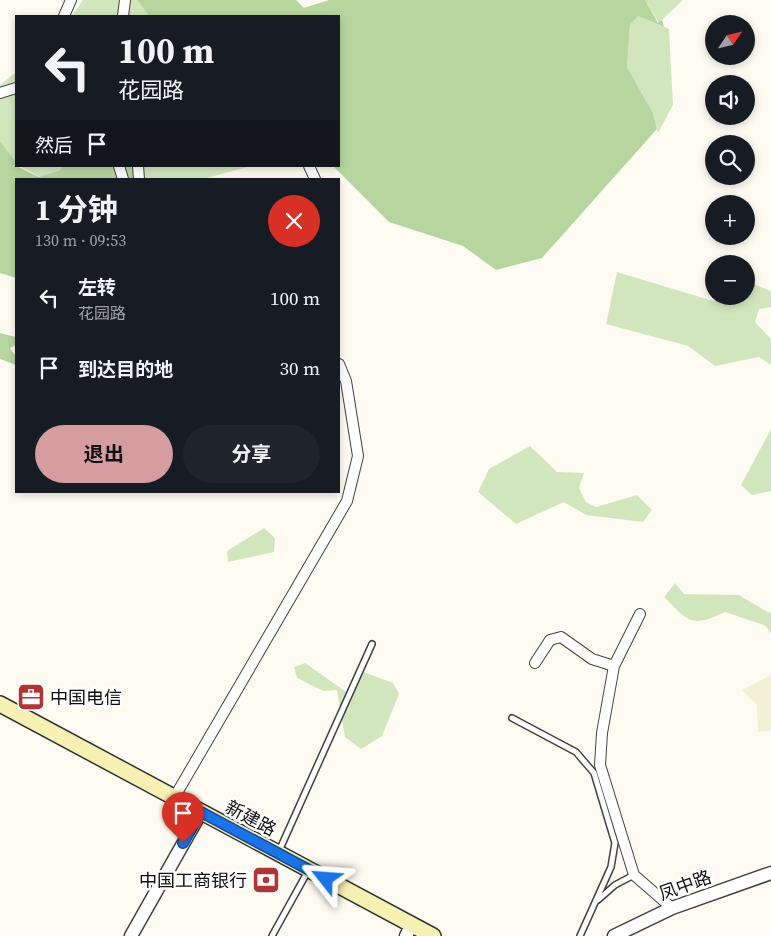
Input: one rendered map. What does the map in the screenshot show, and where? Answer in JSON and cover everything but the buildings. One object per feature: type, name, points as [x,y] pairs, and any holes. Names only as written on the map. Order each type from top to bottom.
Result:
[{"type":"main road","name":"新建路","points":[[0,704],[308,870],[409,930],[433,936]]},
{"type":"street","points":[[64,15],[71,0]]},
{"type":"street","points":[[123,15],[125,0]]},
{"type":"street","points":[[0,93],[15,88]]},
{"type":"street","points":[[174,798],[347,501],[358,456],[346,381],[340,366]]},
{"type":"street","points":[[640,614],[614,666],[602,733],[600,764],[634,875],[672,908]]},
{"type":"street","points":[[535,663],[550,640],[561,637],[592,660],[614,666]]},
{"type":"street","points":[[131,936],[201,812]]},
{"type":"street","name":"凤中路","points":[[614,936],[672,908],[771,873]]},
{"type":"lane","points":[[278,854],[372,644]]},
{"type":"lane","points":[[512,718],[576,752],[594,774],[615,843],[611,867],[580,936]]},
{"type":"lane","points":[[272,936],[308,870]]},
{"type":"lane","points":[[594,906],[607,891],[634,875]]},
{"type":"shaded area","points":[[771,675],[771,731],[758,732],[757,705],[742,690]]},
{"type":"green space","points":[[83,0],[137,0],[148,15],[73,15]]},
{"type":"green space","points":[[137,0],[296,0],[304,8],[329,0],[645,0],[658,23],[662,20],[664,27],[638,16],[630,25],[627,67],[653,113],[657,129],[542,258],[496,270],[463,246],[389,222],[334,167],[340,167],[340,15],[148,15]]},
{"type":"green space","points":[[645,0],[683,0],[659,23]]},
{"type":"green space","points":[[638,16],[669,29],[673,105],[658,133],[653,113],[627,67],[630,25]]},
{"type":"green space","points":[[15,73],[15,161],[0,141],[0,85]]},
{"type":"green space","points":[[0,141],[15,161],[15,167],[39,177],[60,170],[62,167],[133,167],[138,178],[15,178],[15,278],[0,273]]},
{"type":"green space","points":[[22,167],[62,167],[60,170],[40,177]]},
{"type":"green space","points":[[133,167],[247,167],[207,178],[138,178]]},
{"type":"green space","points":[[617,272],[705,299],[705,305],[755,305],[755,285],[771,291],[771,307],[759,309],[755,322],[771,339],[771,365],[759,357],[715,366],[688,346],[606,324]]},
{"type":"green space","points":[[0,333],[15,337],[15,346],[10,348],[15,356],[15,365],[0,359]]},
{"type":"green space","points":[[771,429],[771,491],[752,495],[741,485]]},
{"type":"green space","points":[[530,446],[557,472],[584,473],[579,488],[586,502],[596,507],[637,495],[652,510],[643,522],[586,515],[564,502],[516,524],[478,492],[489,469]]},
{"type":"green space","points":[[264,528],[275,538],[274,552],[228,562],[227,551]]},
{"type":"green space","points":[[675,583],[684,594],[739,595],[769,613],[771,612],[771,634],[766,626],[725,612],[697,621],[685,617],[664,597]]},
{"type":"green space","points":[[305,663],[352,696],[361,671],[393,683],[399,694],[382,736],[361,749],[345,737],[337,690],[323,691],[297,678],[294,667]]},
{"type":"place","name":"中国电信","points":[[31,697]]},
{"type":"place","name":"中国工商银行","points":[[266,880]]},
{"type":"route","points":[[183,843],[201,812],[326,879]]}]
